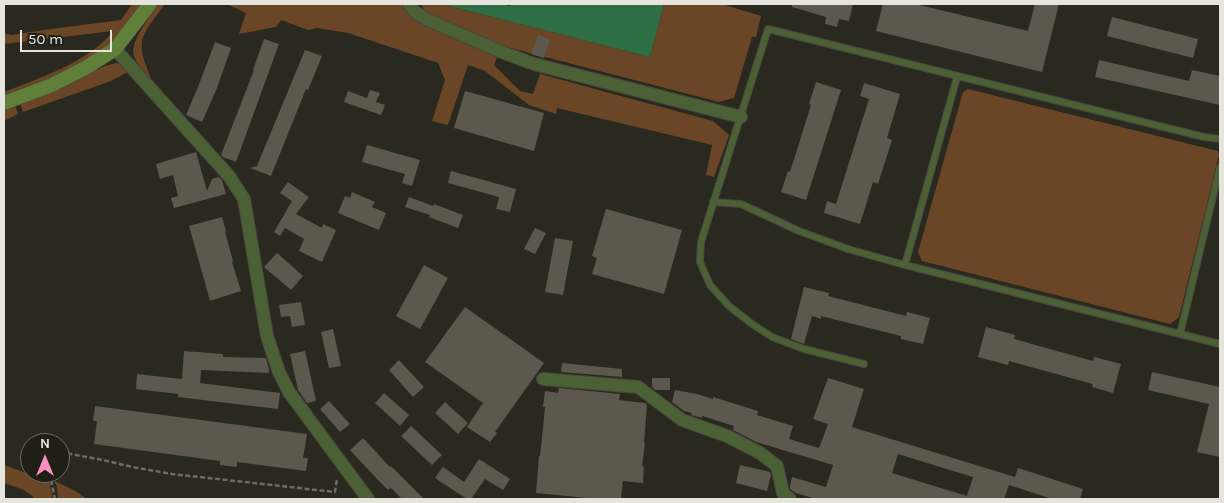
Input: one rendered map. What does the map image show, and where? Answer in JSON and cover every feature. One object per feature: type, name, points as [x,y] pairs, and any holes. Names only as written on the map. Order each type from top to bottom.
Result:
[{"type":"main road","points":[[4,103],[52,84],[87,67],[115,49],[150,4]]},
{"type":"street","points":[[409,4],[415,12],[426,19],[534,64],[740,117]]},
{"type":"street","points":[[115,49],[230,176],[244,199],[267,336],[279,372],[289,392],[368,499]]},
{"type":"street","points":[[543,379],[638,388],[682,420],[727,436],[760,453],[777,466],[783,493],[790,499]]},
{"type":"lane","points":[[864,364],[804,349],[772,337],[730,306],[710,285],[700,262],[701,242],[768,29],[1220,139]]},
{"type":"lane","points":[[905,265],[957,76]]},
{"type":"lane","points":[[1180,334],[1220,167]]},
{"type":"lane","points":[[713,202],[741,204],[799,232],[848,249],[905,265],[1220,344]]},
{"type":"path","points":[[70,454],[132,468],[172,474],[334,492],[340,461]]},
{"type":"path","points":[[52,483],[55,499]]},
{"type":"shaded area","points":[[132,4],[141,4],[119,35],[99,53],[73,69],[4,98],[4,92],[48,75],[91,52],[113,31],[4,44],[4,33],[11,35],[121,20]]},
{"type":"shaded area","points":[[159,4],[165,4],[148,28],[142,42],[143,57],[152,81],[137,63],[133,50],[138,36]]},
{"type":"shaded area","points":[[227,4],[402,4],[410,16],[497,57],[494,65],[520,91],[533,94],[540,74],[713,121],[729,135],[714,177],[706,175],[712,145],[557,108],[556,114],[529,105],[485,71],[468,65],[448,125],[432,121],[445,80],[438,63],[348,33],[317,28],[308,30],[281,20],[276,27],[239,34],[246,13]]},
{"type":"shaded area","points":[[421,4],[441,4],[650,57],[664,4],[722,4],[761,16],[756,37],[752,37],[734,98],[719,102],[503,46],[440,20],[425,11]]},
{"type":"shaded area","points":[[446,4],[501,4],[510,6],[511,4],[664,4],[650,57]]},
{"type":"shaded area","points":[[116,63],[122,65],[128,72],[111,81],[23,112],[20,103]]},
{"type":"shaded area","points":[[968,89],[1218,151],[1219,155],[1179,317],[1170,324],[922,261],[918,252],[963,92]]},
{"type":"shaded area","points":[[15,105],[18,114],[4,121],[4,111]]},
{"type":"shaded area","points":[[4,465],[20,471],[20,483],[49,483],[53,499],[36,499],[24,490],[4,483]]},
{"type":"shaded area","points":[[55,483],[75,491],[86,499],[58,499]]},
{"type":"building","points":[[792,4],[853,4],[849,21],[839,19],[837,27],[825,24],[826,17],[792,7]]},
{"type":"building","points":[[883,4],[915,4],[1028,31],[1035,4],[1059,4],[1042,72],[876,31]]},
{"type":"building","points":[[1112,17],[1198,39],[1193,58],[1107,36]]},
{"type":"building","points":[[538,35],[550,39],[544,58],[531,54]]},
{"type":"building","points":[[264,39],[279,44],[236,162],[221,155]]},
{"type":"building","points":[[215,42],[231,48],[217,88],[202,122],[186,115]]},
{"type":"building","points":[[305,50],[322,56],[308,90],[306,89],[271,176],[250,168],[257,166]]},
{"type":"building","points":[[1099,60],[1189,81],[1192,70],[1220,76],[1220,105],[1095,77]]},
{"type":"building","points":[[816,82],[841,90],[806,200],[781,192],[788,171],[790,172],[811,105],[809,104]]},
{"type":"building","points":[[864,83],[900,94],[887,138],[892,140],[878,184],[873,182],[860,224],[824,213],[827,201],[836,204],[869,99],[860,96]]},
{"type":"building","points":[[370,90],[380,93],[376,102],[385,105],[381,115],[344,102],[348,91],[367,98]]},
{"type":"building","points":[[465,91],[544,113],[534,151],[454,128]]},
{"type":"building","points":[[367,145],[420,160],[412,186],[402,183],[405,174],[362,162]]},
{"type":"building","points":[[196,152],[207,191],[212,179],[219,177],[222,180],[226,194],[174,208],[171,198],[178,196],[173,175],[160,179],[156,164]]},
{"type":"building","points":[[451,171],[516,189],[510,212],[496,209],[499,197],[448,183]]},
{"type":"building","points":[[288,182],[309,197],[296,214],[322,228],[323,224],[336,230],[322,262],[299,251],[304,239],[285,228],[280,236],[274,232],[292,201],[280,193]]},
{"type":"building","points":[[352,192],[375,202],[372,207],[386,213],[379,230],[338,213],[345,196],[350,198]]},
{"type":"building","points":[[409,197],[463,215],[458,228],[429,217],[430,215],[405,207]]},
{"type":"building","points":[[606,209],[682,230],[664,294],[592,274],[597,258],[592,256]]},
{"type":"building","points":[[222,217],[232,262],[241,291],[210,301],[189,226]]},
{"type":"building","points":[[535,228],[546,233],[535,254],[524,249]]},
{"type":"building","points":[[555,238],[573,241],[563,295],[545,292]]},
{"type":"building","points":[[277,253],[303,276],[291,290],[264,267]]},
{"type":"building","points":[[424,265],[448,278],[420,329],[396,316]]},
{"type":"building","points":[[804,287],[829,293],[828,296],[906,316],[907,312],[930,318],[923,344],[901,339],[901,336],[821,316],[821,319],[812,316],[804,344],[791,339]]},
{"type":"building","points":[[301,302],[305,325],[292,327],[290,316],[281,317],[279,305]]},
{"type":"building","points":[[465,307],[544,363],[495,432],[497,433],[490,442],[467,427],[483,403],[425,362]]},
{"type":"building","points":[[986,327],[1015,335],[1014,339],[1093,361],[1094,357],[1121,364],[1113,393],[1092,387],[1093,384],[1009,361],[1008,365],[978,357]]},
{"type":"building","points":[[333,329],[341,366],[329,368],[321,332]]},
{"type":"building","points":[[184,351],[223,354],[223,357],[266,358],[269,373],[201,370],[200,383],[280,393],[278,409],[178,397],[178,394],[136,389],[137,374],[182,379]]},
{"type":"building","points":[[305,351],[316,401],[307,403],[298,390],[290,354]]},
{"type":"building","points":[[399,360],[424,387],[413,397],[389,370]]},
{"type":"building","points":[[562,363],[622,369],[622,377],[561,372]]},
{"type":"building","points":[[1152,372],[1220,387],[1220,457],[1197,452],[1209,404],[1148,390]]},
{"type":"building","points":[[652,378],[670,378],[670,390],[655,390],[652,387]]},
{"type":"building","points":[[828,378],[864,389],[852,427],[1015,477],[1018,468],[1083,489],[1080,499],[1052,499],[1009,485],[1004,499],[816,499],[796,493],[790,489],[792,477],[826,487],[833,465],[756,442],[733,430],[734,426],[702,416],[702,418],[691,415],[692,413],[684,411],[672,402],[675,390],[713,399],[713,397],[758,411],[757,415],[793,426],[789,439],[819,448],[828,424],[813,419]],"holes":[[[898,454],[973,477],[967,496],[892,473]]]},
{"type":"building","points":[[559,388],[620,394],[619,400],[647,404],[642,466],[644,467],[643,483],[623,481],[621,499],[597,499],[536,493],[545,391],[558,393]]},
{"type":"building","points":[[384,393],[409,415],[400,426],[375,403]]},
{"type":"building","points":[[329,401],[350,424],[340,432],[320,409]]},
{"type":"building","points":[[445,402],[468,423],[458,434],[435,413]]},
{"type":"building","points":[[95,406],[307,434],[303,458],[308,458],[306,471],[237,462],[237,467],[220,465],[220,461],[94,444],[97,421],[93,421]]},
{"type":"building","points":[[411,426],[442,455],[432,465],[401,436]]},
{"type":"building","points":[[363,438],[424,499],[402,499],[391,488],[388,490],[377,479],[350,450]]},
{"type":"building","points":[[479,459],[510,479],[503,490],[485,479],[471,499],[467,499],[435,478],[443,467],[464,482]]},
{"type":"building","points":[[740,465],[770,472],[767,491],[736,483]]}]
